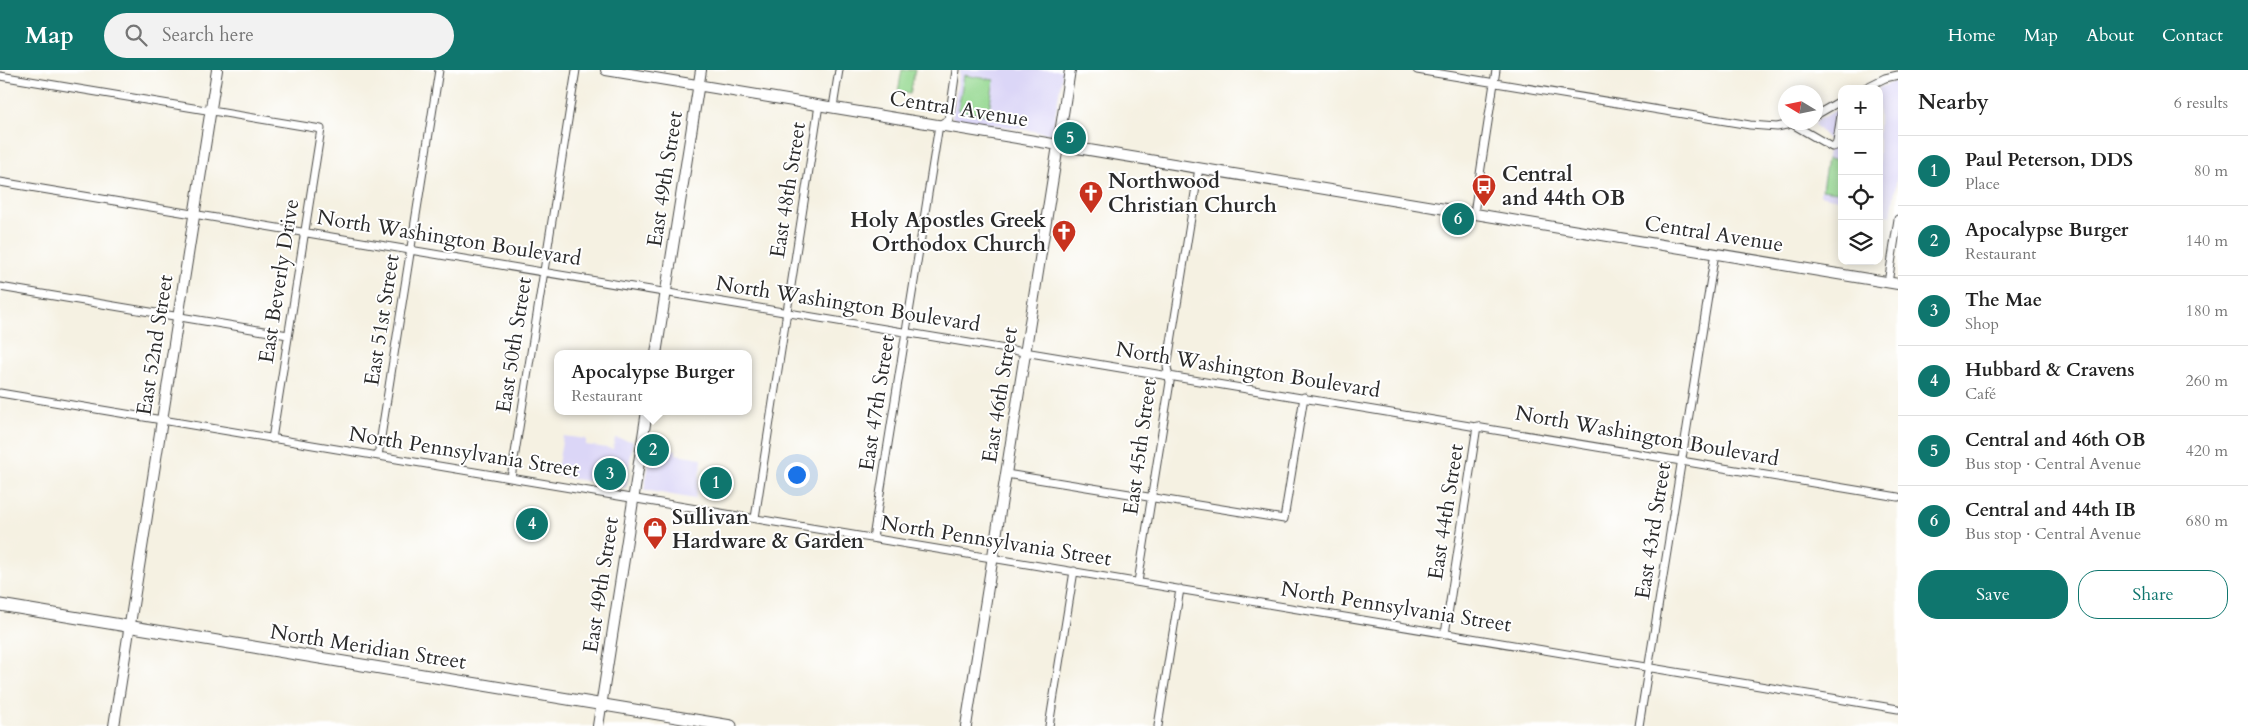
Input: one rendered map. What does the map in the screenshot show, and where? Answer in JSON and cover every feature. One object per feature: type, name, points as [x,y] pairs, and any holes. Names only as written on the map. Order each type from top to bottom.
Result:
[{"type":"main road","name":"East 52nd Street","points":[[114,726],[218,70]]},
{"type":"main road","name":"Central Avenue","points":[[606,70],[1893,284]]},
{"type":"main road","name":"East 49th Street","points":[[657,350],[701,70]]},
{"type":"main road","name":"East 46th Street","points":[[966,726],[1070,70]]},
{"type":"main road","name":"East 49th Street","points":[[598,726],[646,415]]},
{"type":"main road","name":"North Meridian Street","points":[[0,605],[731,726]]},
{"type":"street","name":"East 51st Street","points":[[378,456],[439,70]]},
{"type":"street","name":"East 50th Street","points":[[511,478],[576,70]]},
{"type":"street","name":"East 48th Street","points":[[833,107],[839,70]]},
{"type":"street","name":"East 47th Street","points":[[874,538],[939,125],[949,119],[956,70]]},
{"type":"street","points":[[1417,70],[1750,125],[1778,127]]},
{"type":"street","points":[[1474,213],[1496,70]]},
{"type":"street","points":[[1871,85],[1885,78],[1898,75]]},
{"type":"street","points":[[0,76],[211,111]]},
{"type":"street","name":"East 48th Street","points":[[755,518],[819,105]]},
{"type":"street","points":[[1823,112],[1838,105]]},
{"type":"street","name":"East Beverly Drive","points":[[211,111],[321,129],[272,439]]},
{"type":"street","points":[[1806,130],[1832,147],[1836,146],[1838,130]]},
{"type":"street","name":"East 45th Street","points":[[1138,582],[1170,382],[1167,367],[1199,168]]},
{"type":"street","name":"North Washington Boulevard","points":[[0,182],[1898,497]]},
{"type":"street","points":[[1893,284],[1898,218]]},
{"type":"street","name":"East 43rd Street","points":[[1639,726],[1715,253]]},
{"type":"street","points":[[0,287],[288,335]]},
{"type":"street","name":"North Pennsylvania Street","points":[[0,393],[1898,709]]},
{"type":"street","points":[[1006,474],[1284,519],[1304,397]]},
{"type":"street","name":"East 44th Street","points":[[1445,634],[1477,426]]},
{"type":"street","points":[[1049,726],[1074,571]]},
{"type":"street","points":[[1158,726],[1180,589]]},
{"type":"shaded area","points":[[960,70],[1063,70],[1052,134],[952,118]]},
{"type":"shaded area","points":[[1898,80],[1898,170],[1891,216],[1883,214],[1883,86]]},
{"type":"shaded area","points":[[1838,109],[1838,199],[1820,195],[1830,141],[1820,130],[1823,130],[1823,117]]},
{"type":"shaded area","points":[[563,436],[586,439],[586,445],[613,449],[615,438],[633,441],[626,487],[556,476]]},
{"type":"shaded area","points":[[652,447],[676,450],[676,454],[701,458],[695,499],[644,490]]},
{"type":"green space","points":[[902,70],[915,70],[910,94],[898,92]]},
{"type":"green space","points":[[964,75],[994,80],[988,115],[958,110]]},
{"type":"green space","points":[[1827,159],[1838,160],[1838,192],[1822,190]]},
{"type":"place","name":"Central and 46th OB","points":[[1070,138]]},
{"type":"place","name":"Central and 44th OB","points":[[1484,207]]},
{"type":"place","name":"Northwood Christian Church","points":[[1091,214]]},
{"type":"place","name":"Central and 44th IB","points":[[1458,219]]},
{"type":"place","name":"Holy Apostles Greek Orthodox Church","points":[[1064,253]]},
{"type":"place","name":"Apocalypse Burger","points":[[653,450]]},
{"type":"place","name":"The Mae","points":[[610,474]]},
{"type":"place","name":"Paul Peterson, DDS","points":[[716,483]]},
{"type":"place","name":"Hubbard & Cravens","points":[[532,524]]},
{"type":"place","name":"Sullivan Hardware & Garden","points":[[655,550]]}]
